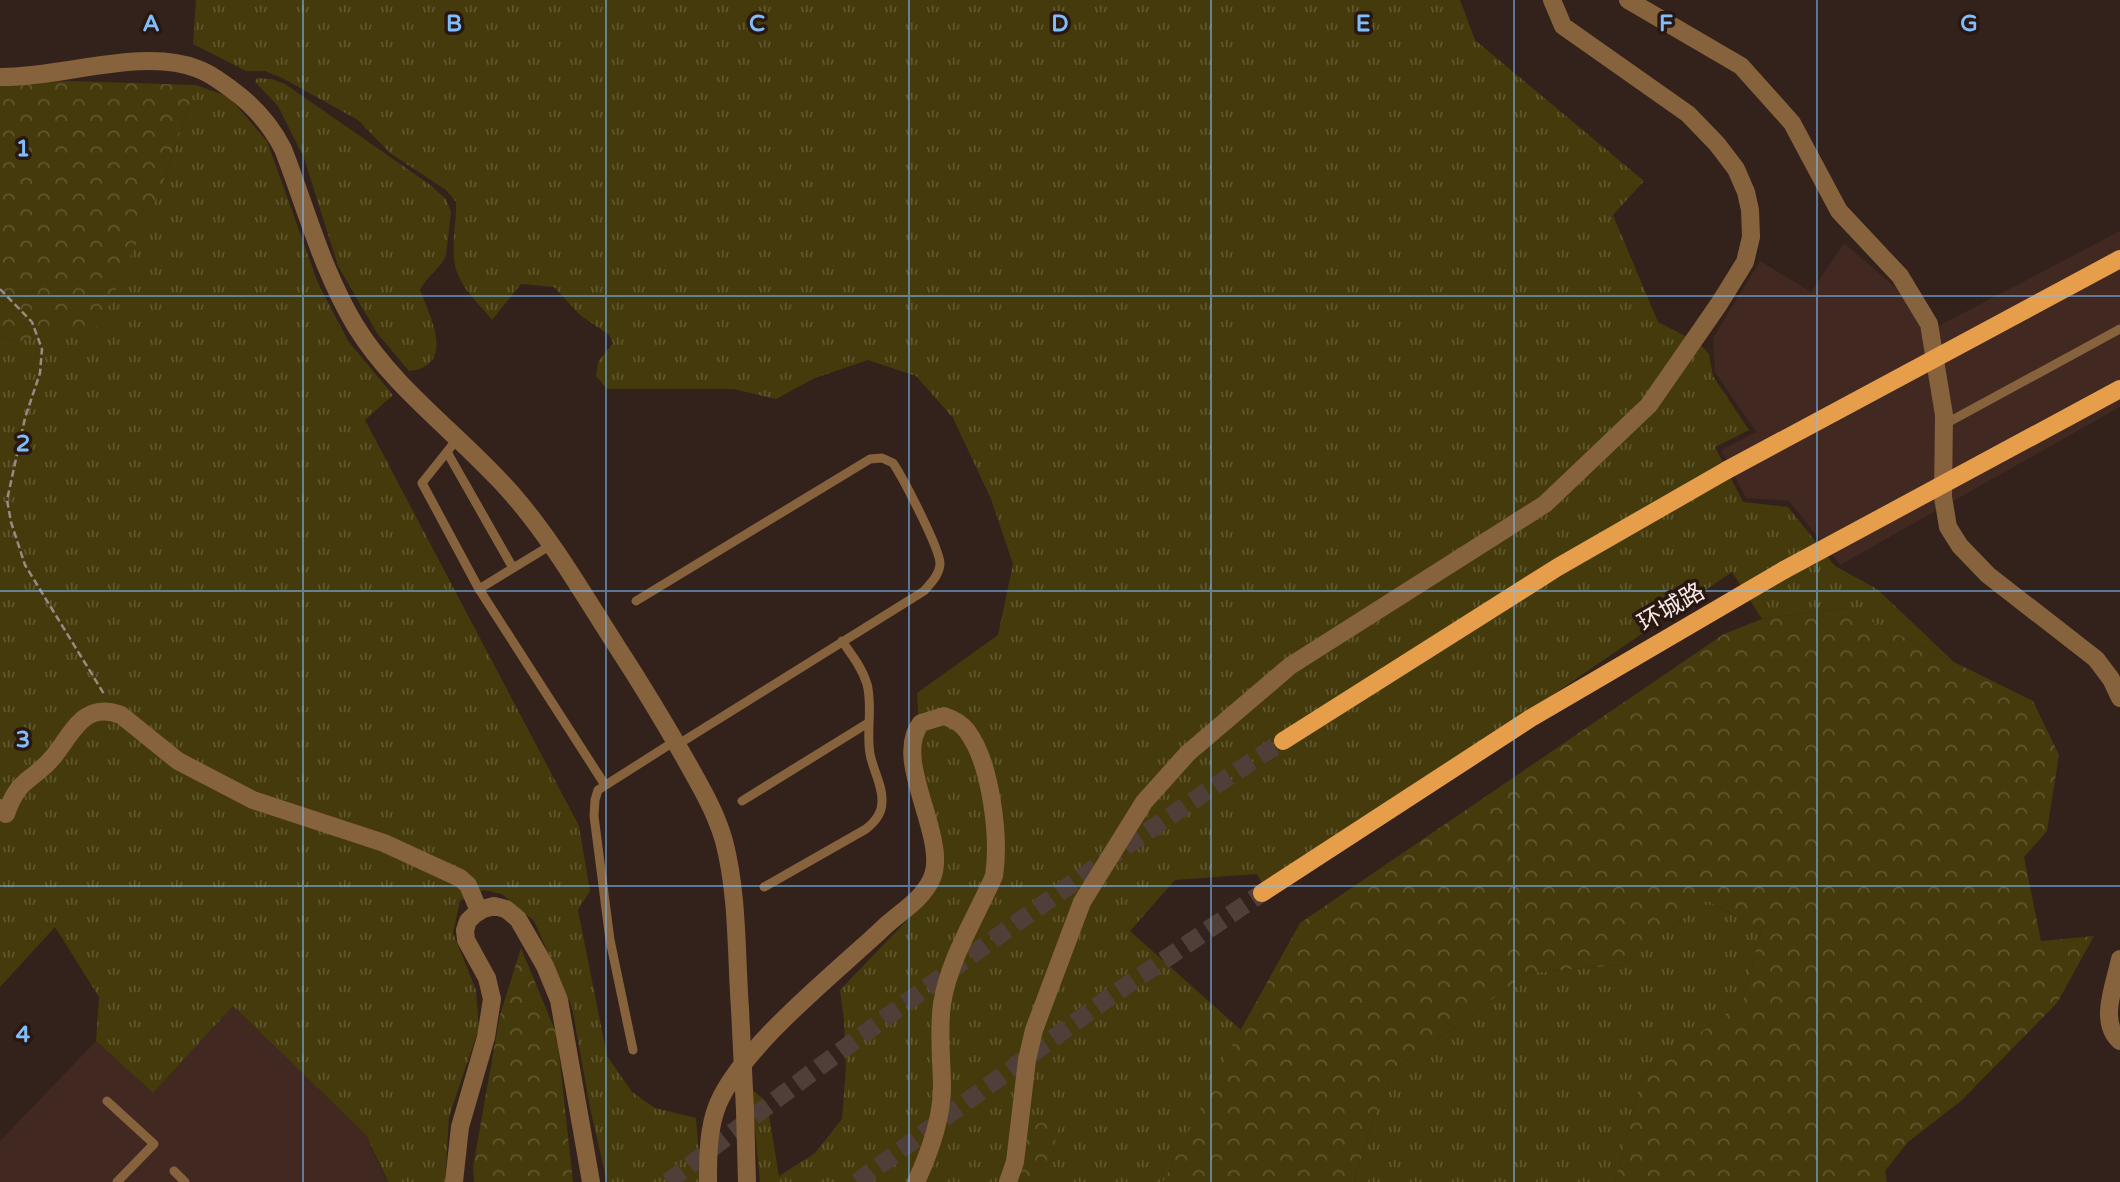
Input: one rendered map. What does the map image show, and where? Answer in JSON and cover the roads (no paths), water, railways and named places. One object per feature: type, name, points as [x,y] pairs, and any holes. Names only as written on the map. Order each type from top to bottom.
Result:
[{"type":"main road","points":[[1283,741],[1558,567],[1727,470],[2120,259]]},
{"type":"main road","name":"环城路","points":[[1262,894],[1531,718],[1629,659],[1784,570],[2120,389]]},
{"type":"street","points":[[1008,1182],[1015,1162],[1027,1060],[1034,1030],[1082,902],[1144,802],[1188,753],[1290,666],[1545,504],[1649,405],[1720,304],[1745,262],[1751,237],[1750,210],[1736,169],[1717,144],[1688,114],[1563,26],[1552,0]]},
{"type":"street","points":[[1628,0],[1741,66],[1792,122],[1839,211],[1899,276],[1929,324],[1941,387],[1944,424],[1943,497],[1948,527],[1960,546],[1989,575],[2096,659],[2111,679],[2120,698]]},
{"type":"street","points":[[0,77],[55,74],[158,61],[199,69],[239,94],[276,135],[321,255],[356,326],[452,445],[513,495],[551,545],[643,688],[710,803],[723,840],[731,883],[740,1009],[747,1182]]},
{"type":"street","points":[[0,808],[6,814],[21,783],[53,756],[81,720],[100,712],[114,712],[178,761],[253,800],[384,843],[460,878],[468,885],[480,911]]},
{"type":"street","points":[[708,1182],[710,1138],[714,1118],[724,1092],[740,1069],[788,1016],[892,919],[920,897],[932,878],[932,839],[915,774],[913,748],[915,734],[921,723],[944,716],[959,723],[966,730],[982,765],[995,824],[996,864],[994,876],[945,988],[939,1041],[941,1104],[929,1151],[916,1182]]},
{"type":"street","points":[[454,1182],[460,1127],[486,1037],[492,999],[489,984],[465,935],[468,922],[480,911],[498,906],[515,914],[554,985],[564,1020],[591,1182]]},
{"type":"street","points":[[2120,959],[2108,1016],[2111,1028],[2120,1041]]},
{"type":"lane","points":[[1944,424],[2120,329]]},
{"type":"lane","points":[[513,568],[452,445],[422,483],[479,589],[605,785]]},
{"type":"lane","points":[[633,1051],[610,940],[594,816],[598,790],[924,591],[934,580],[940,561],[899,471],[887,459],[870,459],[636,601]]},
{"type":"lane","points":[[479,589],[551,545]]},
{"type":"lane","points":[[764,887],[866,829],[878,816],[882,800],[870,755],[870,697],[867,682],[861,668],[842,642]]},
{"type":"lane","points":[[742,801],[868,723]]},
{"type":"lane","points":[[107,1101],[154,1144],[117,1182]]},
{"type":"lane","points":[[174,1171],[185,1182]]},
{"type":"tunnel","points":[[668,1182],[971,956],[1126,846],[1283,741]]},
{"type":"tunnel","points":[[857,1182],[1104,1001],[1262,893]]}]
